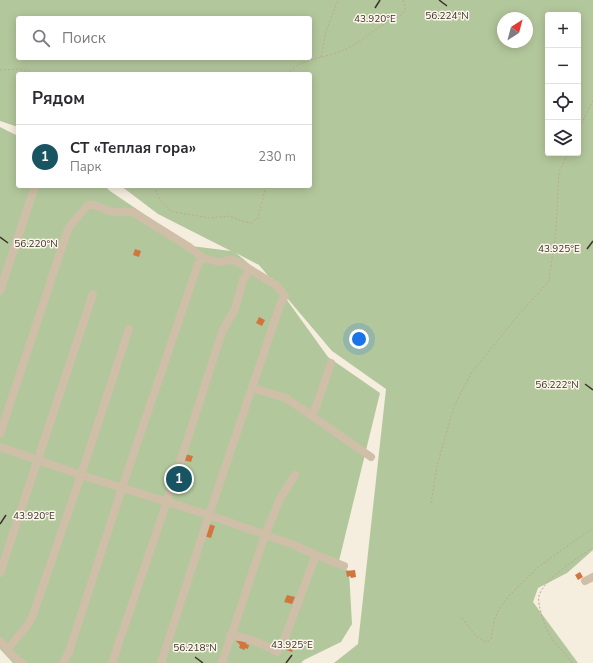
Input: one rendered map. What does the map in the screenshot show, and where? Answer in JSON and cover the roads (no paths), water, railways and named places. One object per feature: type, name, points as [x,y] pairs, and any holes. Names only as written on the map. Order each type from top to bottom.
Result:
[{"type":"street","points":[[0,291],[34,188]]},
{"type":"street","points":[[0,434],[67,232],[70,226],[88,205],[112,212],[133,212],[189,247],[202,258],[218,262],[230,260],[236,261],[276,285],[285,296],[280,305],[209,515],[161,663]]},
{"type":"street","points":[[64,663],[69,652],[122,488],[198,264],[202,258]]},
{"type":"street","points":[[112,663],[222,332],[235,309],[243,280],[250,270]]},
{"type":"street","points":[[0,573],[93,294]]},
{"type":"street","points":[[8,649],[29,623],[33,615],[130,329]]},
{"type":"street","points":[[311,416],[316,407],[331,363]]},
{"type":"street","points":[[252,388],[286,398],[371,457]]},
{"type":"street","points":[[0,447],[81,476],[209,515],[294,545],[344,566]]},
{"type":"street","points":[[222,663],[230,636],[266,535],[280,499],[295,475]]},
{"type":"street","points":[[230,636],[240,636],[266,645],[277,652],[284,640],[316,555]]},
{"type":"street","points":[[586,581],[593,577]]},
{"type":"street","points":[[0,641],[12,655],[22,663]]},
{"type":"place","name":"СТ «Теплая гора»","points":[[179,479]]}]
